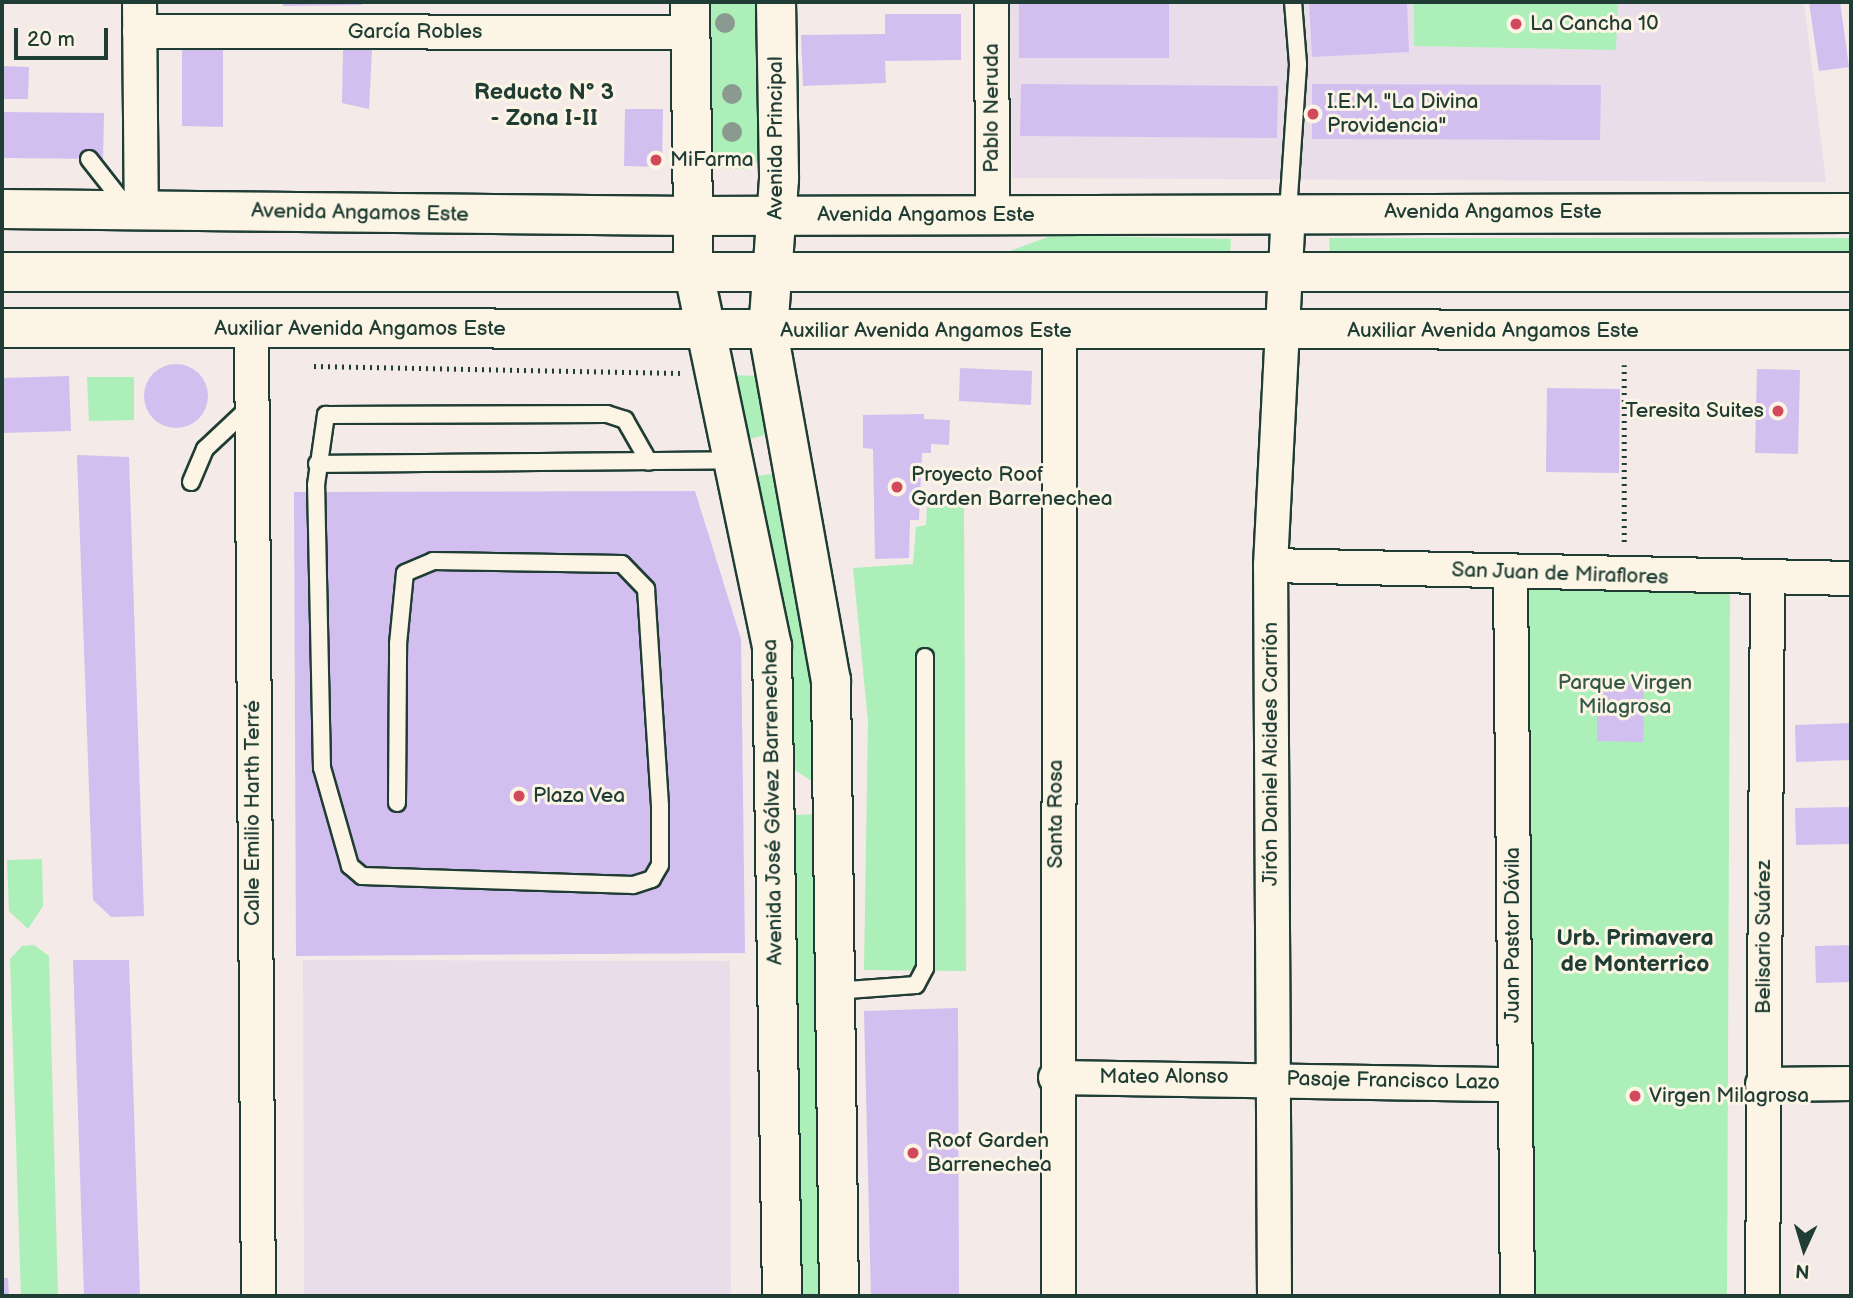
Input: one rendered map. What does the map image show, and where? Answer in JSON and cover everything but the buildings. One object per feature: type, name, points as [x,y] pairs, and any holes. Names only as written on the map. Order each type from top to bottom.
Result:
[{"type":"main road","name":"Avenida Principal","points":[[770,274],[778,216],[776,2]]},
{"type":"main road","points":[[690,17],[691,216],[694,273]]},
{"type":"main road","name":"Avenida Angamos Este","points":[[2,209],[691,216],[1288,212],[1851,213]]},
{"type":"main road","points":[[2,272],[1283,275],[1851,272]]},
{"type":"main road","name":"Avenida José Gálvez Barrenechea","points":[[694,273],[737,460],[772,646],[782,1296]]},
{"type":"main road","points":[[770,274],[768,331],[788,455],[831,680],[839,1296]]},
{"type":"main road","name":"Auxiliar Avenida Angamos Este","points":[[2,328],[1059,332],[1851,330]]},
{"type":"main road","points":[[737,460],[788,455]]},
{"type":"main road","points":[[776,779],[790,792],[814,797],[831,776]]},
{"type":"street","name":"Pablo Neruda","points":[[991,2],[992,214]]},
{"type":"street","name":"García Robles","points":[[139,16],[690,17]]},
{"type":"street","points":[[135,211],[139,16]]},
{"type":"street","name":"Jirón Daniel Alcides Carrión","points":[[1274,1296],[1270,565],[1288,212]]},
{"type":"street","name":"Calle Emilio Harth Terré","points":[[251,329],[258,1296]]},
{"type":"street","name":"Santa Rosa","points":[[1058,1296],[1055,1077],[1059,332]]},
{"type":"street","name":"San Juan de Miraflores","points":[[1270,565],[1510,573],[1851,578]]},
{"type":"street","name":"Juan Pastor Dávila","points":[[1510,573],[1517,1296]]},
{"type":"street","name":"Belisario Suárez","points":[[1762,1296],[1767,578]]},
{"type":"street","name":"Mateo Alonso","points":[[1055,1077],[1273,1078]]},
{"type":"street","name":"Pasaje Francisco Lazo","points":[[1273,1078],[1514,1084]]},
{"type":"street","points":[[1762,1084],[1851,1083]]},
{"type":"lane","points":[[1288,212],[1298,77],[1293,2]]},
{"type":"lane","points":[[89,159],[135,211]]},
{"type":"lane","points":[[191,482],[205,449],[252,405]]},
{"type":"lane","points":[[397,803],[398,644],[405,573],[433,561],[622,564],[646,589],[660,806],[660,865],[652,879],[633,885],[362,876],[350,866],[321,768],[317,464],[322,424],[335,414],[607,414],[625,421],[649,462]]},
{"type":"lane","points":[[317,464],[737,460]]},
{"type":"lane","points":[[834,991],[916,985],[925,968],[925,657]]},
{"type":"path","points":[[1624,551],[1625,380]]},
{"type":"shaded area","name":"I.E.M. \"La Divina Providencia\"","points":[[1010,2],[1414,2],[1414,46],[1615,50],[1618,2],[1804,2],[1826,182],[1012,178]]},
{"type":"shaded area","points":[[303,960],[730,961],[731,1296],[304,1296]]},
{"type":"green space","points":[[705,2],[759,2],[761,159],[747,169],[717,168],[704,159]]},
{"type":"green space","name":"La Cancha 10","points":[[1414,2],[1618,2],[1616,50],[1414,46]]},
{"type":"green space","points":[[1053,235],[1231,239],[1230,255],[1010,251]]},
{"type":"green space","points":[[1329,238],[1851,238],[1851,253],[1330,252]]},
{"type":"green space","points":[[732,375],[758,376],[765,435],[745,440]]},
{"type":"green space","points":[[87,377],[134,377],[134,420],[89,421]]},
{"type":"green space","points":[[772,474],[812,651],[813,782],[795,770],[791,654],[754,476]]},
{"type":"green space","points":[[927,506],[964,506],[966,971],[864,970],[868,721],[853,568],[913,564],[916,527],[926,525]]},
{"type":"green space","name":"Parque Virgen Milagrosa","points":[[1519,588],[1730,594],[1727,1296],[1530,1296]]},
{"type":"green space","points":[[818,814],[823,1296],[801,1296],[795,815]]},
{"type":"green space","points":[[42,859],[43,906],[28,929],[9,911],[7,860]]},
{"type":"green space","points":[[34,945],[49,956],[58,1296],[21,1296],[10,959],[22,946]]},
{"type":"place","name":"La Cancha 10","points":[[1516,24]]},
{"type":"place","name":"I.E.M. \"La Divina Providencia\"","points":[[1313,114]]},
{"type":"place","name":"MiFarma","points":[[656,160]]},
{"type":"place","name":"Teresita Suites","points":[[1778,411]]},
{"type":"place","name":"Proyecto Roof Garden Barrenechea","points":[[897,487]]},
{"type":"place","name":"Plaza Vea","points":[[519,796]]},
{"type":"place","name":"Virgen Milagrosa","points":[[1635,1096]]},
{"type":"place","name":"Roof Garden Barrenechea","points":[[913,1153]]},
{"type":"district","name":"Reducto N° 3 - Zona I-II","points":[[544,105]]},
{"type":"district","name":"Urb. Primavera de Monterrico","points":[[1635,951]]}]
